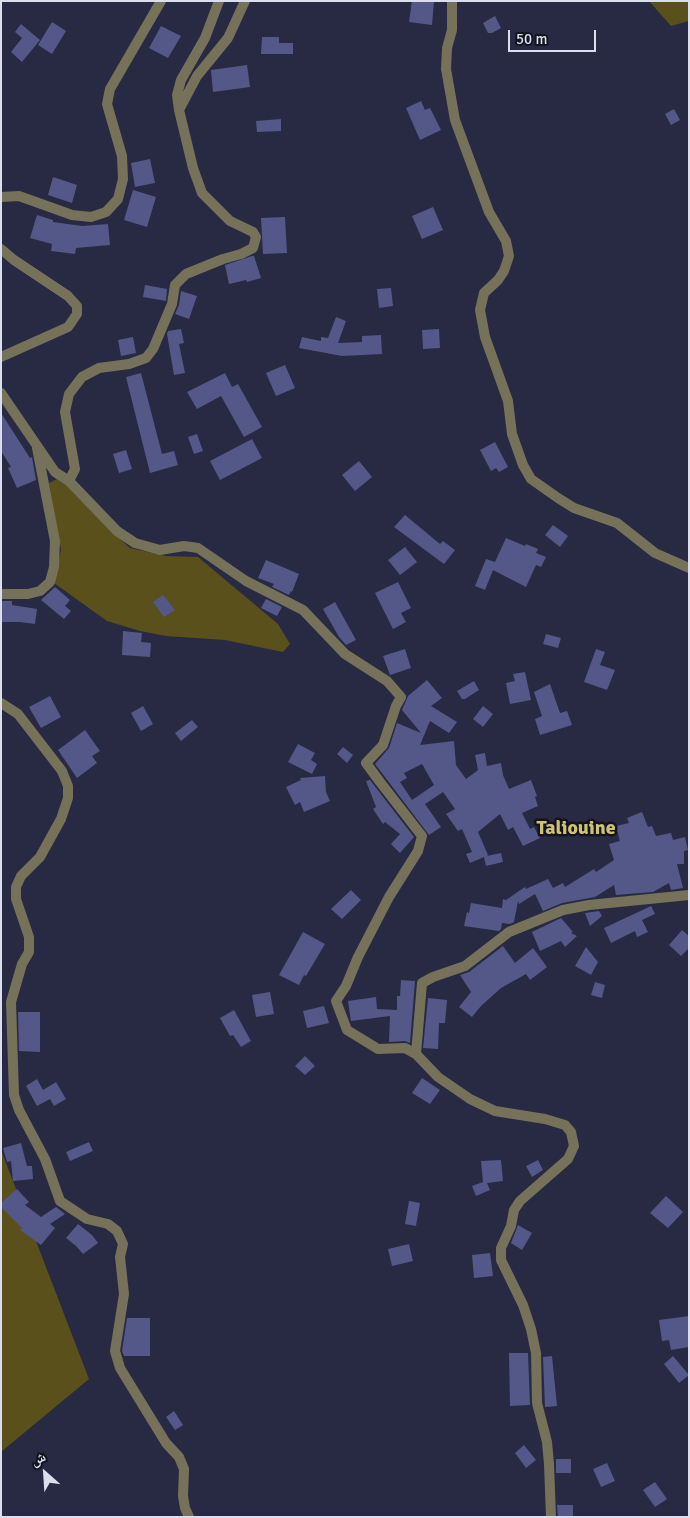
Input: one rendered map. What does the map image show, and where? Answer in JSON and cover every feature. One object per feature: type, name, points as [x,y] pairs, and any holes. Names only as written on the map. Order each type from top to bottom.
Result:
[{"type":"street","points":[[1,197],[19,196],[72,215],[91,217],[106,212],[118,199],[123,179],[122,156],[107,104],[110,89],[161,1]]},
{"type":"street","points":[[69,481],[75,470],[65,412],[69,394],[82,377],[100,368],[129,364],[146,358],[153,349],[172,304],[175,285],[186,274],[253,248],[256,237],[253,232],[230,221],[202,193],[193,168],[178,110],[177,95],[181,80],[206,38],[219,1]]},
{"type":"street","points":[[178,110],[197,76],[228,38],[246,1]]},
{"type":"street","points":[[452,1],[452,30],[447,48],[446,69],[455,120],[489,212],[506,241],[509,256],[504,271],[498,280],[484,293],[480,310],[485,337],[508,401],[512,434],[523,465],[532,479],[574,508],[617,523],[655,553],[689,568]]},
{"type":"street","points":[[1,249],[14,260],[68,296],[77,306],[77,314],[68,327],[1,357]]},
{"type":"street","points":[[1,393],[55,472],[69,481],[117,531],[135,543],[160,550],[184,546],[198,548],[246,581],[303,610],[344,654],[387,681],[401,697],[396,706],[383,746],[366,763],[422,836],[418,851],[389,897],[358,957],[346,986],[336,1001],[348,1030],[378,1049],[404,1048],[416,1054],[438,1077],[470,1099],[495,1111],[565,1124],[571,1132],[574,1146],[568,1159],[520,1201],[514,1210],[500,1260],[523,1305],[536,1353],[537,1403],[547,1442],[550,1464],[551,1517]]},
{"type":"street","points":[[1,594],[28,594],[40,591],[50,582],[54,567],[55,542],[36,442]]},
{"type":"street","points":[[1,703],[18,714],[62,771],[68,786],[68,798],[61,820],[40,857],[21,876],[16,886],[16,899],[29,936],[29,952],[22,964],[12,1002],[14,1095],[18,1110],[45,1159],[60,1200],[87,1218],[108,1224],[117,1231],[123,1244],[120,1257],[124,1294],[115,1351],[120,1368],[166,1443],[179,1457],[184,1469],[183,1496],[189,1517]]},
{"type":"street","points":[[416,1054],[422,983],[433,976],[465,966],[509,932],[563,910],[589,905],[689,895]]},
{"type":"shaded area","points":[[649,1],[689,1],[689,21],[671,26]]},
{"type":"shaded area","points":[[57,479],[66,484],[130,548],[166,556],[198,557],[278,624],[290,644],[283,652],[225,640],[166,636],[140,631],[107,621],[54,583],[61,550],[49,483]]},
{"type":"shaded area","points":[[1,1150],[89,1379],[1,1452]]},
{"type":"building","points":[[412,1],[434,1],[432,25],[409,22]]},
{"type":"building","points":[[495,16],[501,28],[488,33],[483,23]]},
{"type":"building","points":[[52,22],[66,31],[52,54],[38,45]]},
{"type":"building","points":[[21,24],[40,40],[22,62],[11,52],[22,38],[15,32]]},
{"type":"building","points":[[161,26],[181,36],[168,58],[149,48]]},
{"type":"building","points":[[262,37],[279,37],[279,43],[293,43],[293,54],[261,54]]},
{"type":"building","points":[[247,65],[250,87],[213,92],[211,70]]},
{"type":"building","points":[[421,101],[425,110],[430,108],[441,130],[420,140],[406,108]]},
{"type":"building","points":[[674,109],[680,120],[671,125],[665,114]]},
{"type":"building","points":[[281,119],[281,131],[257,132],[256,121]]},
{"type":"building","points":[[150,159],[155,183],[135,187],[131,163]]},
{"type":"building","points":[[53,177],[77,185],[72,203],[48,195]]},
{"type":"building","points":[[133,190],[156,197],[147,227],[124,220]]},
{"type":"building","points":[[433,207],[443,230],[422,239],[412,216]]},
{"type":"building","points":[[37,215],[53,220],[53,222],[82,226],[108,224],[110,245],[76,248],[75,254],[51,251],[52,244],[30,238]]},
{"type":"building","points":[[285,217],[287,253],[263,254],[261,218]]},
{"type":"building","points":[[254,256],[261,278],[229,284],[225,265]]},
{"type":"building","points":[[145,285],[167,289],[166,301],[143,297]]},
{"type":"building","points":[[391,288],[393,306],[379,308],[377,289]]},
{"type":"building","points":[[181,291],[197,296],[189,319],[175,314],[179,305]]},
{"type":"building","points":[[336,317],[346,321],[338,343],[362,342],[362,336],[381,335],[382,354],[342,356],[299,348],[302,337],[321,341],[321,337],[328,338]]},
{"type":"building","points":[[181,329],[184,343],[179,344],[185,373],[174,375],[167,334],[168,331]]},
{"type":"building","points":[[439,329],[440,348],[423,349],[422,330]]},
{"type":"building","points":[[133,337],[136,353],[121,356],[118,340]]},
{"type":"building","points":[[285,365],[295,388],[276,396],[266,373]]},
{"type":"building","points":[[141,373],[162,454],[174,451],[178,465],[150,473],[126,377]]},
{"type":"building","points":[[225,373],[232,387],[238,384],[262,427],[244,437],[221,396],[197,409],[187,392]]},
{"type":"building","points":[[1,413],[30,458],[32,457],[36,480],[17,488],[8,468],[11,467],[1,451]]},
{"type":"building","points":[[197,434],[203,451],[194,454],[188,437]]},
{"type":"building","points":[[252,439],[262,458],[220,480],[210,461]]},
{"type":"building","points":[[495,442],[508,467],[499,472],[496,468],[491,471],[480,450]]},
{"type":"building","points":[[126,450],[132,469],[119,473],[113,454]]},
{"type":"building","points":[[359,461],[372,477],[355,491],[342,475]]},
{"type":"building","points":[[405,515],[440,544],[443,541],[455,550],[444,564],[394,527]]},
{"type":"building","points":[[553,525],[568,536],[560,547],[545,535]]},
{"type":"building","points":[[506,538],[538,549],[536,553],[546,557],[541,567],[536,565],[526,587],[493,570],[485,590],[475,586],[486,559],[495,562]]},
{"type":"building","points":[[405,547],[417,562],[400,575],[388,560]]},
{"type":"building","points":[[266,560],[299,574],[289,595],[272,587],[274,584],[258,578]]},
{"type":"building","points":[[398,582],[411,608],[401,613],[406,622],[393,629],[375,593]]},
{"type":"building","points":[[55,587],[70,600],[65,606],[71,611],[64,619],[41,600]]},
{"type":"building","points":[[163,595],[175,610],[164,617],[153,602]]},
{"type":"building","points":[[266,599],[282,607],[277,616],[261,608]]},
{"type":"building","points":[[1,601],[12,601],[12,605],[37,609],[35,624],[1,622]]},
{"type":"building","points":[[335,602],[356,640],[346,645],[339,637],[323,609]]},
{"type":"building","points":[[123,631],[142,633],[141,642],[151,643],[150,657],[122,655]]},
{"type":"building","points":[[546,634],[561,638],[558,648],[543,644]]},
{"type":"building","points":[[405,649],[411,668],[390,675],[383,656]]},
{"type":"building","points":[[596,649],[605,652],[600,665],[615,670],[607,690],[584,682]]},
{"type":"building","points":[[525,672],[531,700],[510,704],[506,683],[515,681],[513,674]]},
{"type":"building","points":[[427,680],[442,698],[431,706],[457,722],[449,733],[430,721],[420,745],[454,741],[456,765],[466,779],[478,770],[475,755],[485,753],[487,766],[501,763],[503,775],[509,789],[531,780],[537,796],[535,797],[538,806],[522,813],[530,829],[534,827],[540,838],[523,846],[513,827],[508,830],[500,814],[478,832],[487,856],[501,853],[503,862],[486,866],[484,857],[470,863],[466,854],[472,852],[462,829],[458,831],[446,814],[455,809],[443,792],[425,804],[441,827],[429,835],[375,764],[389,748],[397,723],[421,733],[402,710],[408,696]],"holes":[[[422,764],[434,785],[412,800],[400,782],[407,778],[404,773]]]},
{"type":"building","points":[[474,681],[479,690],[462,699],[457,691]]},
{"type":"building","points":[[550,684],[560,713],[567,711],[572,725],[540,735],[535,719],[542,716],[534,692]]},
{"type":"building","points":[[50,696],[61,717],[41,728],[29,707]]},
{"type":"building","points":[[143,706],[153,724],[141,731],[131,713]]},
{"type":"building","points":[[483,706],[493,714],[483,727],[473,719]]},
{"type":"building","points":[[192,720],[198,727],[181,741],[175,733]]},
{"type":"building","points":[[85,730],[100,751],[92,756],[97,763],[77,778],[58,750]]},
{"type":"building","points":[[298,744],[315,753],[311,760],[317,764],[312,774],[288,762]]},
{"type":"building","points":[[343,747],[353,755],[347,763],[337,754]]},
{"type":"building","points":[[325,776],[326,792],[330,801],[304,812],[300,802],[295,805],[286,787],[301,780],[300,778]]},
{"type":"building","points":[[370,780],[414,837],[400,853],[391,844],[400,834],[385,822],[383,824],[373,809],[376,807],[366,781]]},
{"type":"building","points":[[642,812],[648,827],[652,826],[656,836],[671,833],[673,840],[685,837],[688,850],[684,851],[684,864],[677,864],[683,888],[671,890],[669,883],[653,892],[616,895],[614,885],[595,897],[562,903],[543,911],[535,894],[519,904],[518,901],[514,922],[510,924],[502,923],[499,931],[464,926],[471,903],[502,908],[503,899],[506,900],[525,887],[526,889],[548,879],[553,888],[563,883],[565,887],[594,869],[596,872],[614,860],[609,844],[620,841],[616,826],[629,823],[627,818]]},
{"type":"building","points":[[351,890],[361,900],[342,919],[331,909]]},
{"type":"building","points":[[651,906],[655,914],[642,920],[648,932],[637,937],[635,931],[611,943],[604,928]]},
{"type":"building","points":[[599,911],[602,916],[590,926],[585,913]]},
{"type":"building","points":[[561,918],[573,932],[571,933],[577,936],[565,947],[561,941],[540,951],[532,932]]},
{"type":"building","points":[[682,930],[689,936],[689,948],[681,956],[669,945]]},
{"type":"building","points":[[303,932],[325,944],[299,985],[279,975]]},
{"type":"building","points":[[503,946],[515,963],[533,948],[547,967],[530,980],[526,974],[501,988],[472,1017],[459,1007],[471,992],[460,975],[469,972]]},
{"type":"building","points":[[586,947],[598,962],[591,975],[575,966]]},
{"type":"building","points":[[401,980],[415,981],[410,1043],[405,1041],[389,1042],[390,1016],[351,1021],[348,1001],[376,997],[377,1009],[397,1010],[397,996],[400,996]]},
{"type":"building","points":[[595,982],[605,985],[602,998],[591,995]]},
{"type":"building","points":[[270,992],[274,1014],[256,1017],[252,995]]},
{"type":"building","points":[[428,998],[447,1000],[445,1023],[439,1023],[438,1049],[423,1048]]},
{"type":"building","points":[[324,1006],[329,1023],[307,1028],[303,1011]]},
{"type":"building","points":[[234,1010],[251,1041],[241,1047],[233,1035],[230,1036],[220,1018]]},
{"type":"building","points":[[18,1012],[40,1012],[40,1052],[19,1051]]},
{"type":"building","points":[[305,1056],[315,1066],[305,1075],[295,1066]]},
{"type":"building","points":[[422,1078],[440,1090],[430,1104],[412,1093]]},
{"type":"building","points":[[37,1079],[43,1090],[56,1082],[66,1099],[54,1106],[50,1099],[37,1106],[26,1086]]},
{"type":"building","points":[[89,1142],[93,1151],[70,1161],[66,1152]]},
{"type":"building","points":[[21,1143],[27,1166],[32,1166],[33,1179],[13,1181],[11,1161],[7,1162],[3,1148]]},
{"type":"building","points":[[501,1160],[503,1181],[487,1183],[490,1190],[476,1196],[472,1186],[483,1182],[481,1161]]},
{"type":"building","points":[[538,1160],[543,1170],[532,1177],[526,1166]]},
{"type":"building","points":[[17,1189],[29,1202],[25,1205],[41,1217],[56,1207],[65,1214],[50,1224],[55,1228],[41,1245],[20,1230],[22,1228],[1,1207],[1,1203]]},
{"type":"building","points":[[666,1196],[683,1212],[668,1228],[650,1213]]},
{"type":"building","points":[[409,1201],[420,1203],[416,1226],[405,1224]]},
{"type":"building","points":[[78,1224],[92,1235],[98,1243],[83,1254],[66,1238]]},
{"type":"building","points":[[518,1225],[532,1233],[522,1250],[511,1243]]},
{"type":"building","points":[[409,1244],[413,1261],[392,1266],[388,1249]]},
{"type":"building","points":[[490,1253],[493,1276],[474,1278],[472,1255]]},
{"type":"building","points":[[689,1316],[689,1347],[671,1350],[669,1340],[662,1341],[659,1320]]},
{"type":"building","points":[[127,1318],[150,1318],[150,1356],[124,1356],[122,1351]]},
{"type":"building","points":[[509,1353],[528,1353],[530,1405],[510,1406]]},
{"type":"building","points":[[552,1356],[557,1406],[545,1407],[543,1357]]},
{"type":"building","points":[[673,1356],[689,1375],[679,1383],[664,1364]]},
{"type":"building","points":[[174,1411],[183,1425],[175,1430],[166,1417]]},
{"type":"building","points":[[524,1445],[536,1460],[526,1468],[515,1453]]},
{"type":"building","points":[[556,1459],[571,1459],[571,1473],[556,1473]]},
{"type":"building","points":[[607,1463],[615,1481],[601,1487],[593,1469]]},
{"type":"building","points":[[655,1482],[667,1499],[655,1507],[643,1490]]},
{"type":"building","points":[[557,1505],[573,1505],[573,1517],[558,1517]]},
{"type":"district","name":"Taliouine","points":[[576,829]]}]
